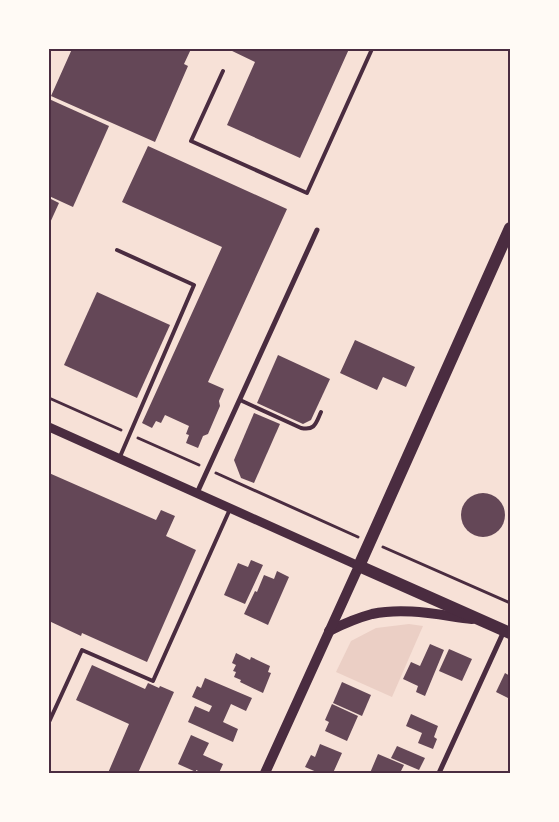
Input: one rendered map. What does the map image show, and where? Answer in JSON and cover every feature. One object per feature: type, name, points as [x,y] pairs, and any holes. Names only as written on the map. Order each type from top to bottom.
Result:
[{"type":"main road","points":[[265,773],[510,228]]},
{"type":"main road","points":[[359,566],[507,632]]},
{"type":"main road","points":[[329,631],[354,619],[372,614],[392,612],[412,611],[480,620]]},
{"type":"street","points":[[196,494],[317,230]]},
{"type":"street","points":[[49,428],[359,566]]},
{"type":"street","points":[[439,773],[507,632]]},
{"type":"lane","points":[[223,72],[191,141],[307,193],[372,49]]},
{"type":"lane","points":[[117,250],[194,285],[119,459]]},
{"type":"lane","points":[[240,400],[307,429],[315,425],[321,412]]},
{"type":"lane","points":[[49,722],[82,650],[153,681],[230,509]]},
{"type":"path","points":[[390,550],[510,603]]},
{"type":"shaded area","points":[[409,624],[423,626],[392,697],[336,672],[351,641],[376,628]]},
{"type":"building","points":[[72,49],[191,49],[184,64],[188,66],[155,142],[51,96]]},
{"type":"building","points":[[228,49],[349,49],[300,158],[227,125],[255,62]]},
{"type":"building","points":[[49,99],[109,126],[73,207],[49,196]]},
{"type":"building","points":[[148,146],[287,209],[208,382],[224,389],[219,401],[220,406],[208,434],[203,436],[198,448],[186,443],[189,435],[186,434],[189,426],[165,415],[161,423],[156,421],[152,428],[142,423],[222,247],[122,202]]},
{"type":"building","points":[[49,198],[59,203],[49,225]]},
{"type":"building","points":[[97,292],[170,325],[137,398],[64,365]]},
{"type":"building","points":[[355,340],[415,367],[406,387],[383,377],[377,390],[340,373]]},
{"type":"building","points":[[278,355],[330,379],[311,420],[303,424],[257,403]]},
{"type":"building","points":[[254,413],[280,424],[254,483],[241,478],[234,460]]},
{"type":"building","points":[[49,473],[156,520],[161,510],[175,516],[166,536],[196,550],[147,662],[82,633],[81,636],[49,621]]},
{"type":"building","points":[[479,493],[487,493],[499,499],[505,515],[499,531],[487,537],[479,537],[467,531],[461,519],[461,511],[467,499]]},
{"type":"building","points":[[251,560],[263,565],[245,604],[224,595],[238,563],[248,567]]},
{"type":"building","points":[[277,571],[289,577],[268,625],[244,614],[255,591],[257,592],[264,575],[274,579]]},
{"type":"building","points":[[430,644],[444,650],[425,696],[416,692],[418,686],[403,679],[411,662],[420,666]]},
{"type":"building","points":[[449,649],[472,659],[462,681],[439,671]]},
{"type":"building","points":[[236,653],[250,660],[251,657],[270,666],[268,672],[271,673],[263,693],[234,677],[236,672],[233,671],[236,665],[232,663]]},
{"type":"building","points":[[92,665],[145,689],[148,683],[174,692],[138,773],[108,773],[129,724],[76,700]]},
{"type":"building","points":[[505,673],[510,676],[510,699],[496,692]]},
{"type":"building","points":[[205,678],[252,698],[246,711],[231,704],[223,722],[238,729],[233,742],[188,722],[195,706],[209,712],[212,706],[192,697],[197,686],[201,688]]},
{"type":"building","points":[[342,682],[371,695],[362,716],[333,703]]},
{"type":"building","points":[[332,704],[358,716],[347,741],[325,731],[329,722],[325,720]]},
{"type":"building","points":[[411,714],[438,726],[434,737],[437,739],[433,749],[418,743],[422,733],[406,726]]},
{"type":"building","points":[[191,735],[209,743],[203,755],[223,764],[219,773],[203,773],[196,770],[196,772],[178,764]]},
{"type":"building","points":[[320,744],[342,753],[333,773],[319,773],[305,767],[311,755],[315,757]]},
{"type":"building","points":[[397,746],[425,758],[419,770],[391,758]]},
{"type":"building","points":[[378,754],[404,765],[401,771],[406,773],[370,773]]}]
